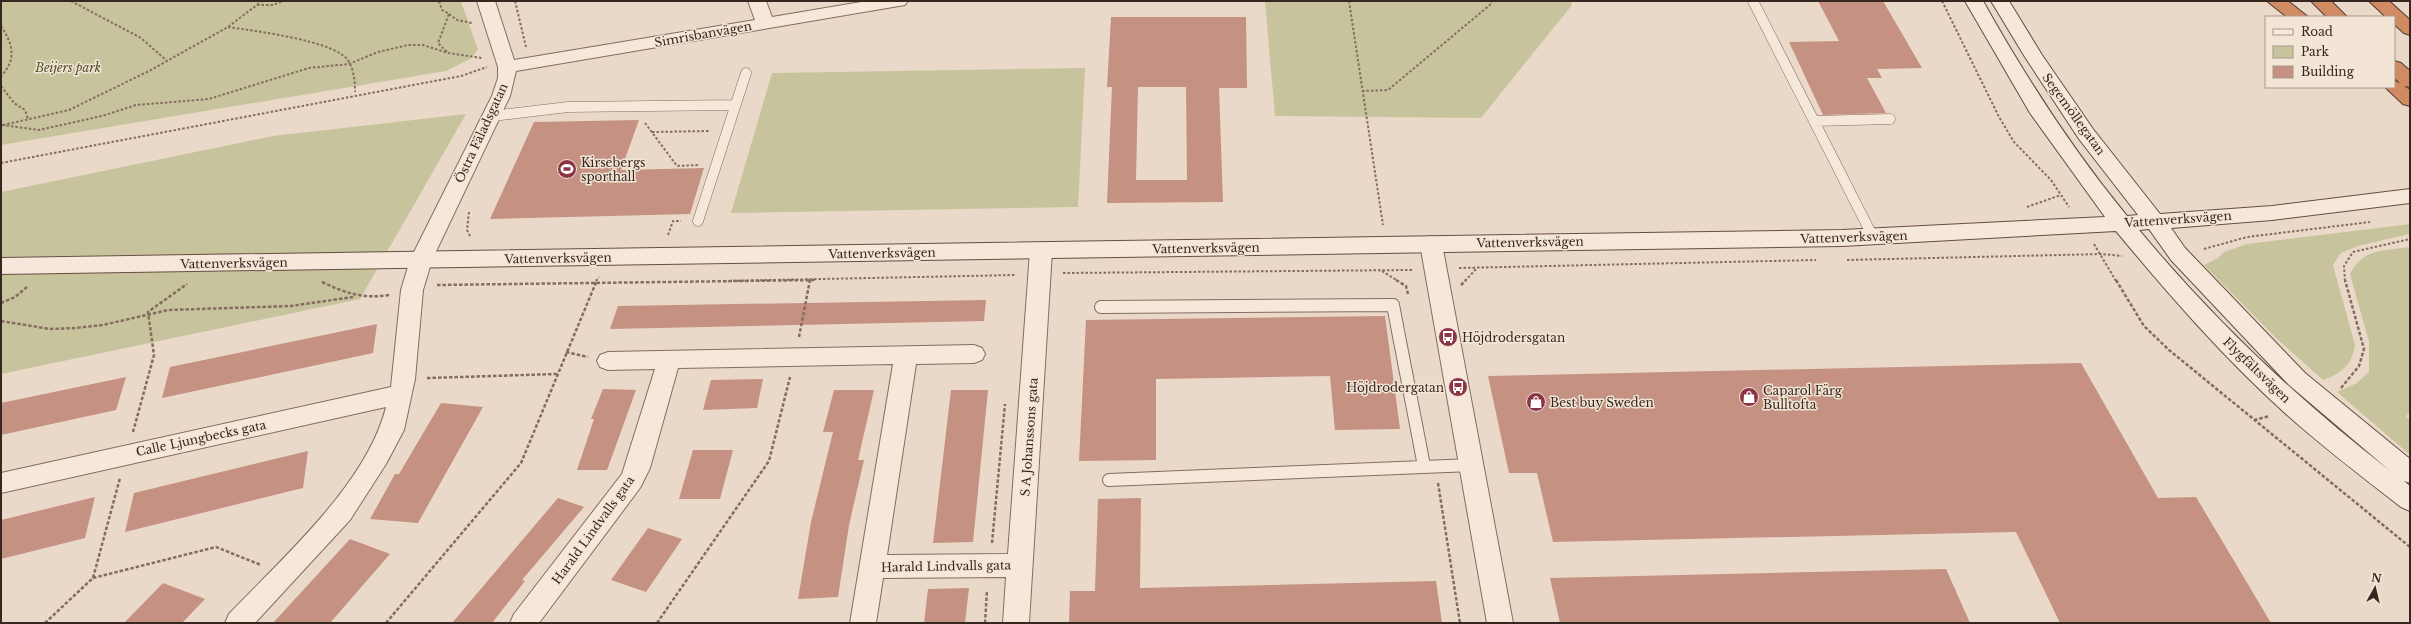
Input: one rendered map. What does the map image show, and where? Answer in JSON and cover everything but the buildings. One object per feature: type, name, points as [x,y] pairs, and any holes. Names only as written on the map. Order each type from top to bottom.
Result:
[{"type":"highway","points":[[2276,1],[2298,16]]},
{"type":"highway","points":[[2320,1],[2337,16]]},
{"type":"highway","points":[[2378,1],[2410,29]]},
{"type":"highway","points":[[2395,68],[2410,81]]},
{"type":"highway","points":[[2395,88],[2410,100]]},
{"type":"street","name":"Östra Fäladsgatan","points":[[421,260],[433,231],[492,116],[504,85],[486,1]]},
{"type":"street","points":[[757,1],[766,24]]},
{"type":"street","name":"Simrisbanvägen","points":[[499,62],[530,64],[899,1]]},
{"type":"street","name":"Segemöllegatan","points":[[1974,1],[2024,88],[2120,223]]},
{"type":"street","name":"Segemöllegatan","points":[[2000,1],[2034,57],[2086,134],[2155,222]]},
{"type":"street","name":"Vattenverksvägen","points":[[1,266],[1873,237],[2080,224],[2155,222],[2272,213],[2410,196]]},
{"type":"street","name":"Flygfältsvägen","points":[[2155,222],[2178,254],[2297,379],[2410,473]]},
{"type":"street","name":"Flygfältsvägen","points":[[2120,223],[2147,256],[2187,300],[2278,392],[2339,444],[2410,500]]},
{"type":"street","points":[[1431,244],[1500,623]]},
{"type":"street","name":"S A Johanssons gata","points":[[1016,623],[1041,250]]},
{"type":"street","points":[[238,623],[330,525],[352,497],[392,430],[403,386],[412,290],[421,260]]},
{"type":"street","points":[[608,361],[669,361],[796,356],[974,354]]},
{"type":"street","name":"Harald Lindvalls gata","points":[[863,623],[906,355]]},
{"type":"street","name":"Harald Lindvalls gata","points":[[523,623],[632,481],[638,468],[669,361]]},
{"type":"street","name":"Calle Ljungbecks gata","points":[[1,483],[403,386]]},
{"type":"street","name":"Harald Lindvalls gata","points":[[871,567],[989,567],[1020,565]]},
{"type":"lane","points":[[1753,1],[1873,237]]},
{"type":"lane","points":[[698,221],[734,105],[746,72]]},
{"type":"lane","points":[[492,116],[568,107],[734,105]]},
{"type":"lane","points":[[1814,121],[1890,119]]},
{"type":"lane","points":[[1100,307],[1393,305],[1424,466]]},
{"type":"lane","points":[[1109,480],[1424,466],[1472,466]]},
{"type":"path","points":[[71,1],[141,38],[167,61]]},
{"type":"path","points":[[2,125],[69,110],[167,61],[228,28],[262,1]]},
{"type":"path","points":[[257,5],[273,5],[283,1]]},
{"type":"path","points":[[439,1],[442,10],[457,20],[475,23]]},
{"type":"path","points":[[515,1],[530,64]]},
{"type":"path","points":[[1350,1],[1362,91],[1387,245]]},
{"type":"path","points":[[1362,91],[1388,90],[1491,4],[1490,1]]},
{"type":"path","points":[[1942,1],[1999,117],[2014,142],[2051,180],[2102,254],[2128,302],[2144,326],[2175,354],[2410,547]]},
{"type":"path","points":[[448,53],[438,43],[438,37],[444,21],[449,14]]},
{"type":"path","points":[[1,26],[11,41],[14,51],[8,70],[1,76]]},
{"type":"path","points":[[228,28],[318,45],[337,51],[347,59],[354,76],[355,92]]},
{"type":"path","points":[[2,125],[39,130],[102,116],[136,105],[209,99],[309,68],[349,64],[378,52],[408,45],[423,45],[448,53],[499,62]]},
{"type":"path","points":[[1,163],[461,76],[499,62]]},
{"type":"path","points":[[1,86],[14,103],[25,110],[28,119]]},
{"type":"path","points":[[641,118],[677,166],[715,165]]},
{"type":"path","points":[[652,132],[726,131]]},
{"type":"path","points":[[470,206],[467,230],[476,242]]},
{"type":"path","points":[[2178,254],[2196,252],[2247,237],[2373,222]]},
{"type":"path","points":[[668,237],[672,225]]},
{"type":"path","points":[[2339,390],[2357,370],[2364,356],[2361,338],[2347,292],[2343,267],[2353,252],[2410,239]]},
{"type":"path","points":[[1841,260],[2102,254],[2132,257],[2147,256]]},
{"type":"path","points":[[508,283],[810,280],[1016,275],[1040,273],[1435,269],[1817,260]]},
{"type":"path","points":[[1016,275],[1016,282]]},
{"type":"path","points":[[656,623],[770,460],[796,356],[810,280]]},
{"type":"path","points":[[386,623],[521,463],[594,283]]},
{"type":"path","points":[[1,303],[15,297],[27,286]]},
{"type":"path","points":[[1,321],[50,329],[75,328],[103,325],[168,310],[277,306],[354,297]]},
{"type":"path","points":[[403,386],[557,374]]},
{"type":"path","points":[[985,623],[1005,400]]},
{"type":"path","points":[[93,578],[216,547],[284,574]]},
{"type":"green space","name":"Beijers park","points":[[1,1],[461,1],[478,50],[470,59],[446,71],[1,145]]},
{"type":"green space","points":[[1265,1],[1571,1],[1572,5],[1481,118],[1275,116]]},
{"type":"green space","points":[[1085,68],[1078,207],[731,213],[772,73]]},
{"type":"green space","points":[[466,114],[360,299],[1,374],[1,192],[273,136]]},
{"type":"green space","points":[[2410,224],[2410,234],[2358,246],[2341,253],[2333,265],[2355,345],[2354,352],[2345,368],[2335,375],[2323,380],[2276,338],[2204,265],[2218,258],[2224,252],[2247,244]]},
{"type":"green space","points":[[2410,247],[2410,413],[2406,416],[2410,420],[2410,455],[2337,392],[2357,383],[2369,372],[2369,342],[2350,274],[2361,259],[2368,255],[2383,250]]},
{"type":"place","name":"Kirsebergs sporthall","points":[[567,169]]},
{"type":"place","name":"Höjdrodersgatan","points":[[1448,337]]},
{"type":"place","name":"Höjdrodergatan","points":[[1458,387]]},
{"type":"place","name":"Caparol Färg Bulltofta","points":[[1749,397]]},
{"type":"place","name":"Best buy Sweden","points":[[1536,402]]}]
